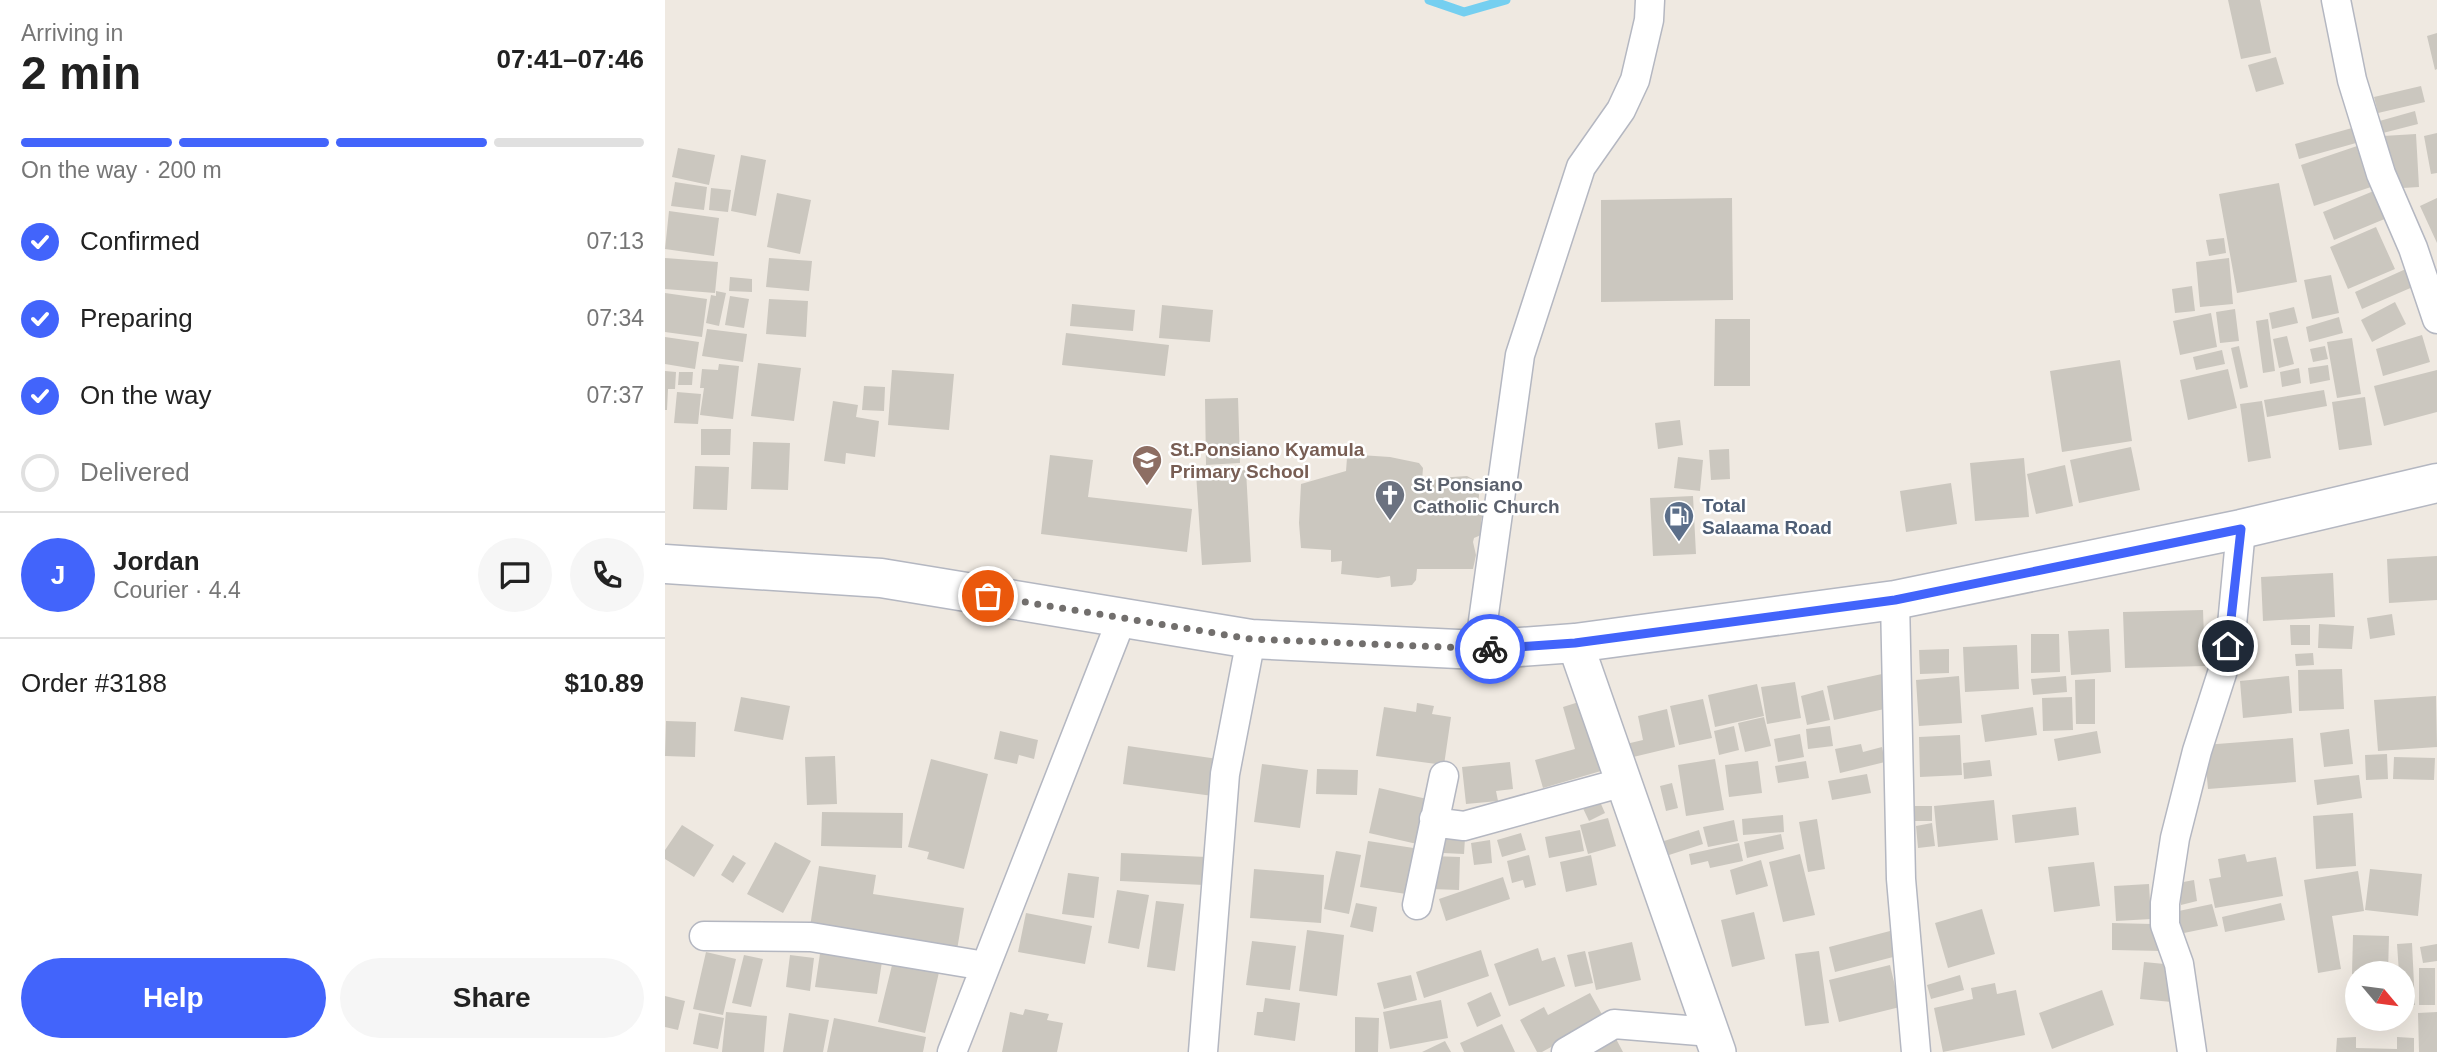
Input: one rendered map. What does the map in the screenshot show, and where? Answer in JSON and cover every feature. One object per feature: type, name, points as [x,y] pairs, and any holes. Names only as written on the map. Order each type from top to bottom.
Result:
[{"type":"main road","points":[[665,564],[881,578],[1251,639],[1479,650],[1575,643],[1895,600],[2241,529],[2437,483]]},
{"type":"street","points":[[1479,650],[1520,355],[1581,167],[1621,110],[1635,80],[1649,20],[1650,0]]},
{"type":"street","points":[[2336,0],[2352,80],[2381,174],[2413,248],[2437,319]]},
{"type":"street","points":[[2192,1052],[2179,964],[2165,925],[2165,904],[2175,838],[2197,751],[2224,667],[2241,529]]},
{"type":"street","points":[[1895,600],[1901,879],[1916,1052]]},
{"type":"street","points":[[952,1052],[1122,618]]},
{"type":"street","points":[[1203,1052],[1225,774],[1251,639]]},
{"type":"street","points":[[1566,1052],[1614,1024],[1715,1042],[1575,643]]},
{"type":"street","points":[[1417,905],[1444,776]]},
{"type":"street","points":[[1433,819],[1464,826],[1623,782]]},
{"type":"street","points":[[704,936],[811,937],[985,966]]},
{"type":"building","points":[[2228,0],[2260,0],[2271,53],[2241,59]]},
{"type":"building","points":[[2437,33],[2437,69],[2435,70],[2427,36]]},
{"type":"building","points":[[2276,57],[2284,84],[2256,92],[2248,65]]},
{"type":"building","points":[[2421,86],[2425,102],[2378,113],[2374,97]]},
{"type":"building","points":[[2415,111],[2418,124],[2379,134],[2376,122]]},
{"type":"building","points":[[2352,128],[2356,143],[2299,159],[2295,144]]},
{"type":"building","points":[[2437,133],[2437,173],[2431,174],[2424,136]]},
{"type":"building","points":[[2416,134],[2419,187],[2386,189],[2383,136]]},
{"type":"building","points":[[2363,144],[2377,185],[2314,206],[2301,165]]},
{"type":"building","points":[[678,148],[715,155],[709,185],[672,177]]},
{"type":"building","points":[[741,155],[766,160],[756,216],[731,211]]},
{"type":"building","points":[[675,182],[707,187],[704,210],[671,206]]},
{"type":"building","points":[[2279,183],[2297,282],[2237,293],[2219,194]]},
{"type":"building","points":[[711,188],[731,190],[728,212],[709,210]]},
{"type":"building","points":[[2376,190],[2387,218],[2334,240],[2323,212]]},
{"type":"building","points":[[777,193],[811,200],[800,254],[767,247]]},
{"type":"building","points":[[1732,198],[1733,300],[1601,302],[1601,200]]},
{"type":"building","points":[[2437,198],[2437,243],[2420,206]]},
{"type":"building","points":[[669,211],[719,218],[714,256],[665,249]]},
{"type":"building","points":[[2376,227],[2395,269],[2348,289],[2330,247]]},
{"type":"building","points":[[2224,238],[2226,253],[2209,256],[2206,240]]},
{"type":"building","points":[[665,258],[718,262],[715,293],[665,289]]},
{"type":"building","points":[[769,258],[812,261],[809,291],[766,287]]},
{"type":"building","points":[[2229,258],[2233,304],[2200,307],[2196,262]]},
{"type":"building","points":[[2408,268],[2415,286],[2362,309],[2355,292]]},
{"type":"building","points":[[2331,275],[2339,313],[2312,319],[2304,280]]},
{"type":"building","points":[[730,277],[752,279],[752,292],[729,291]]},
{"type":"building","points":[[2192,286],[2195,311],[2175,313],[2172,289]]},
{"type":"building","points":[[716,291],[726,293],[719,326],[706,323],[711,295],[716,296]]},
{"type":"building","points":[[665,293],[707,299],[702,337],[665,332]]},
{"type":"building","points":[[730,296],[749,299],[744,328],[725,325]]},
{"type":"building","points":[[769,299],[808,301],[806,337],[766,334]]},
{"type":"building","points":[[2395,302],[2406,324],[2372,342],[2361,320]]},
{"type":"building","points":[[1072,304],[1135,310],[1133,331],[1070,326]]},
{"type":"building","points":[[1162,305],[1213,310],[1210,342],[1159,338]]},
{"type":"building","points":[[2294,307],[2298,323],[2272,329],[2269,313]]},
{"type":"building","points":[[2235,309],[2239,341],[2220,343],[2216,312]]},
{"type":"building","points":[[2211,313],[2217,347],[2180,355],[2173,321]]},
{"type":"building","points":[[2339,317],[2343,333],[2309,342],[2306,327]]},
{"type":"building","points":[[1715,319],[1750,319],[1750,386],[1714,386]]},
{"type":"building","points":[[2268,319],[2275,371],[2263,373],[2256,321]]},
{"type":"building","points":[[707,329],[747,334],[743,362],[702,356]]},
{"type":"building","points":[[1066,333],[1169,345],[1165,376],[1062,365]]},
{"type":"building","points":[[2422,335],[2430,362],[2383,376],[2376,349]]},
{"type":"building","points":[[2287,336],[2294,364],[2279,368],[2273,339]]},
{"type":"building","points":[[665,337],[699,342],[695,369],[665,364]]},
{"type":"building","points":[[2352,338],[2361,394],[2337,398],[2327,342]]},
{"type":"building","points":[[2239,346],[2248,387],[2240,389],[2231,348]]},
{"type":"building","points":[[2325,346],[2328,359],[2313,362],[2310,349]]},
{"type":"building","points":[[2222,350],[2225,364],[2196,370],[2193,357]]},
{"type":"building","points":[[2120,360],[2132,441],[2062,452],[2050,371]]},
{"type":"building","points":[[758,363],[801,368],[794,421],[751,416]]},
{"type":"building","points":[[719,364],[739,366],[733,419],[700,415],[704,388],[700,388],[702,369],[718,370]]},
{"type":"building","points":[[2328,365],[2330,380],[2310,384],[2308,368]]},
{"type":"building","points":[[2299,368],[2301,383],[2282,387],[2280,372]]},
{"type":"building","points":[[2228,369],[2237,408],[2188,420],[2180,380]]},
{"type":"building","points":[[892,370],[954,374],[949,430],[888,425]]},
{"type":"building","points":[[2437,370],[2437,412],[2384,426],[2374,386]]},
{"type":"building","points":[[665,371],[676,372],[675,389],[668,389],[667,410],[665,410]]},
{"type":"building","points":[[679,372],[693,372],[692,385],[678,385]]},
{"type":"building","points":[[864,386],[885,387],[884,411],[862,410]]},
{"type":"building","points":[[2324,390],[2327,406],[2267,417],[2264,400]]},
{"type":"building","points":[[677,392],[701,394],[698,424],[674,423]]},
{"type":"building","points":[[2365,397],[2372,445],[2339,450],[2332,402]]},
{"type":"building","points":[[1238,398],[1240,463],[1206,465],[1205,399]]},
{"type":"building","points":[[833,401],[858,405],[856,417],[879,421],[875,457],[846,453],[845,464],[824,461]]},
{"type":"building","points":[[2262,401],[2271,458],[2248,462],[2240,404]]},
{"type":"building","points":[[1680,420],[1683,445],[1658,449],[1655,423]]},
{"type":"building","points":[[701,429],[731,429],[730,455],[701,455]]},
{"type":"building","points":[[753,442],[790,443],[788,490],[751,489]]},
{"type":"building","points":[[2131,447],[2140,490],[2079,503],[2070,460]]},
{"type":"building","points":[[1729,449],[1730,479],[1711,480],[1709,450]]},
{"type":"building","points":[[1050,455],[1093,460],[1088,497],[1192,509],[1187,552],[1041,534]]},
{"type":"building","name":"St Ponsiano Catholic Church","points":[[1360,455],[1419,463],[1423,468],[1422,481],[1467,476],[1478,482],[1477,507],[1484,508],[1481,535],[1474,538],[1473,542],[1476,555],[1473,569],[1417,569],[1416,580],[1412,585],[1391,587],[1390,576],[1378,578],[1341,574],[1342,561],[1331,562],[1331,550],[1301,548],[1301,484],[1346,471],[1347,458]]},
{"type":"building","points":[[1678,457],[1703,460],[1700,491],[1674,488]]},
{"type":"building","points":[[2024,458],[2029,517],[1975,521],[1970,463]]},
{"type":"building","points":[[2065,465],[2073,506],[2036,514],[2027,474]]},
{"type":"building","points":[[695,466],[729,467],[727,510],[693,509]]},
{"type":"building","points":[[1246,470],[1251,562],[1202,565],[1196,473]]},
{"type":"building","points":[[1951,483],[1957,524],[1906,532],[1900,491]]},
{"type":"building","points":[[1693,496],[1696,554],[1653,556],[1650,498]]},
{"type":"building","points":[[2437,556],[2437,600],[2389,603],[2387,559]]},
{"type":"building","points":[[2333,573],[2335,617],[2263,621],[2261,577]]},
{"type":"building","points":[[2203,610],[2205,666],[2125,668],[2123,612]]},
{"type":"building","points":[[2392,614],[2395,635],[2370,639],[2367,618]]},
{"type":"building","points":[[2319,624],[2354,626],[2352,649],[2318,648]]},
{"type":"building","points":[[2290,625],[2310,625],[2310,645],[2291,645]]},
{"type":"building","points":[[2109,629],[2111,672],[2071,675],[2068,631]]},
{"type":"building","points":[[2031,634],[2059,634],[2060,672],[2031,673]]},
{"type":"building","points":[[2017,645],[2019,689],[1965,692],[1963,647]]},
{"type":"building","points":[[1949,649],[1949,673],[1920,674],[1919,650]]},
{"type":"building","points":[[2313,653],[2314,665],[2296,666],[2295,654]]},
{"type":"building","points":[[2342,669],[2344,709],[2299,711],[2298,670]]},
{"type":"building","points":[[1882,674],[1889,708],[1834,720],[1827,686]]},
{"type":"building","points":[[1959,676],[1962,723],[1919,726],[1916,680]]},
{"type":"building","points":[[2066,676],[2067,692],[2033,695],[2031,679]]},
{"type":"building","points":[[2289,676],[2292,713],[2243,718],[2240,681]]},
{"type":"building","points":[[2095,679],[2095,724],[2076,724],[2075,680]]},
{"type":"building","points":[[1795,682],[1801,718],[1767,724],[1761,687]]},
{"type":"building","points":[[1757,684],[1764,716],[1715,727],[1708,695]]},
{"type":"building","points":[[1823,690],[1830,720],[1807,725],[1801,696]]},
{"type":"building","points":[[2436,696],[2437,747],[2378,751],[2374,700]]},
{"type":"building","points":[[741,697],[790,706],[783,740],[734,731]]},
{"type":"building","points":[[2072,697],[2073,730],[2043,731],[2042,698]]},
{"type":"building","points":[[1703,699],[1712,738],[1679,745],[1670,706]]},
{"type":"building","points":[[1582,701],[1601,771],[1543,788],[1535,760],[1575,749],[1563,707]]},
{"type":"building","points":[[1417,703],[1434,706],[1432,714],[1451,717],[1444,765],[1376,756],[1384,707],[1416,712]]},
{"type":"building","points":[[2033,707],[2037,735],[1985,742],[1981,715]]},
{"type":"building","points":[[1667,709],[1675,747],[1629,758],[1626,744],[1643,740],[1638,716]]},
{"type":"building","points":[[1764,717],[1771,746],[1745,752],[1738,723]]},
{"type":"building","points":[[666,721],[696,722],[695,757],[665,756]]},
{"type":"building","points":[[1734,726],[1739,750],[1719,755],[1714,731]]},
{"type":"building","points":[[1830,726],[1833,746],[1808,749],[1806,729]]},
{"type":"building","points":[[2349,729],[2353,764],[2324,767],[2320,733]]},
{"type":"building","points":[[1000,731],[1038,740],[1034,759],[1019,755],[1017,764],[994,759]]},
{"type":"building","points":[[2097,731],[2101,753],[2058,761],[2054,739]]},
{"type":"building","points":[[1800,734],[1804,757],[1778,762],[1774,739]]},
{"type":"building","points":[[1960,735],[1962,775],[1920,777],[1919,737]]},
{"type":"building","points":[[2293,738],[2296,782],[2208,789],[2204,745]]},
{"type":"building","points":[[1861,744],[1863,752],[1882,747],[1885,762],[1840,773],[1835,749]]},
{"type":"building","points":[[1128,746],[1218,759],[1213,796],[1123,784]]},
{"type":"building","points":[[2387,754],[2388,779],[2366,780],[2365,755]]},
{"type":"building","points":[[835,756],[837,804],[807,805],[805,757]]},
{"type":"building","points":[[2394,757],[2435,758],[2434,780],[2393,779]]},
{"type":"building","points":[[931,759],[988,774],[964,869],[927,859],[929,852],[908,847]]},
{"type":"building","points":[[1715,759],[1724,810],[1686,816],[1678,765]]},
{"type":"building","points":[[1990,760],[1992,776],[1964,779],[1963,763]]},
{"type":"building","points":[[1758,761],[1762,793],[1729,797],[1725,765]]},
{"type":"building","points":[[1806,761],[1809,778],[1778,783],[1775,766]]},
{"type":"building","points":[[1510,762],[1513,789],[1496,791],[1498,801],[1466,804],[1462,767]]},
{"type":"building","points":[[1262,764],[1308,770],[1300,828],[1254,822]]},
{"type":"building","points":[[1317,769],[1358,770],[1357,795],[1316,794]]},
{"type":"building","points":[[1867,774],[1871,793],[1832,800],[1828,781]]},
{"type":"building","points":[[2359,775],[2362,798],[2317,805],[2314,780]]},
{"type":"building","points":[[1672,783],[1678,808],[1666,811],[1660,786]]},
{"type":"building","points":[[1379,788],[1427,799],[1417,844],[1369,833]]},
{"type":"building","points":[[1994,800],[1998,840],[1938,847],[1934,806]]},
{"type":"building","points":[[1606,801],[1601,804],[1605,813],[1589,821],[1580,802]]},
{"type":"building","points":[[1915,806],[1932,806],[1932,821],[1915,821]]},
{"type":"building","points":[[2076,807],[2079,835],[2015,843],[2012,815]]},
{"type":"building","points":[[822,812],[903,813],[902,848],[821,846]]},
{"type":"building","points":[[2353,813],[2356,866],[2316,869],[2313,816]]},
{"type":"building","points":[[1783,815],[1784,832],[1743,835],[1742,819]]},
{"type":"building","points":[[1608,818],[1616,846],[1588,854],[1580,825]]},
{"type":"building","points":[[1817,819],[1825,869],[1808,872],[1799,822]]},
{"type":"building","points":[[1734,820],[1738,841],[1708,847],[1703,827]]},
{"type":"building","points":[[1932,823],[1935,846],[1918,848],[1916,826]]},
{"type":"building","points":[[682,825],[714,845],[694,877],[665,859],[665,850]]},
{"type":"building","points":[[1580,830],[1584,851],[1549,858],[1545,837]]},
{"type":"building","points":[[1699,830],[1703,844],[1669,855],[1664,841]]},
{"type":"building","points":[[1521,833],[1526,850],[1502,857],[1497,840]]},
{"type":"building","points":[[1781,834],[1784,849],[1747,858],[1744,842]]},
{"type":"building","points":[[1444,837],[1465,838],[1464,854],[1443,853]]},
{"type":"building","points":[[1490,840],[1492,863],[1474,865],[1471,843]]},
{"type":"building","points":[[1368,841],[1420,849],[1413,895],[1360,887]]},
{"type":"building","points":[[775,842],[811,861],[783,913],[747,894]]},
{"type":"building","points":[[1739,843],[1743,861],[1710,868],[1708,861],[1691,865],[1689,854]]},
{"type":"building","points":[[1336,851],[1361,855],[1349,914],[1324,909]]},
{"type":"building","points":[[1121,853],[1206,857],[1204,885],[1120,881]]},
{"type":"building","points":[[1800,854],[1815,915],[1783,922],[1769,862]]},
{"type":"building","points":[[2245,854],[2247,862],[2276,857],[2283,896],[2215,908],[2209,879],[2221,877],[2218,859]]},
{"type":"building","points":[[733,855],[746,863],[733,883],[721,875]]},
{"type":"building","points":[[1529,855],[1536,885],[1525,888],[1523,880],[1512,883],[1507,861]]},
{"type":"building","points":[[1591,855],[1597,885],[1566,892],[1560,862]]},
{"type":"building","points":[[1432,856],[1460,857],[1459,890],[1431,889]]},
{"type":"building","points":[[1761,860],[1768,886],[1736,895],[1730,870]]},
{"type":"building","points":[[2094,862],[2100,906],[2054,912],[2048,867]]},
{"type":"building","points":[[819,866],[876,875],[873,894],[964,908],[957,950],[810,927]]},
{"type":"building","points":[[1254,869],[1324,875],[1321,923],[1250,918]]},
{"type":"building","points":[[2370,869],[2422,874],[2418,916],[2365,910]]},
{"type":"building","points":[[2358,871],[2364,911],[2332,916],[2341,969],[2318,973],[2304,880]]},
{"type":"building","points":[[1068,873],[1099,877],[1094,918],[1062,914]]},
{"type":"building","points":[[1503,877],[1510,899],[1446,921],[1439,899]]},
{"type":"building","points":[[2194,880],[2197,901],[2181,905],[2178,883]]},
{"type":"building","points":[[2149,884],[2151,919],[2116,921],[2114,886]]},
{"type":"building","points":[[1117,890],[1149,895],[1139,949],[1108,943]]},
{"type":"building","points":[[1156,901],[1184,904],[1175,971],[1147,967]]},
{"type":"building","points":[[1356,903],[1377,907],[1373,932],[1350,927]]},
{"type":"building","points":[[2281,903],[2285,920],[2225,932],[2222,917]]},
{"type":"building","points":[[2212,904],[2218,926],[2179,934],[2174,912]]},
{"type":"building","points":[[1982,909],[1995,954],[1948,968],[1935,923]]},
{"type":"building","points":[[1754,912],[1765,959],[1732,967],[1721,920]]},
{"type":"building","points":[[1026,913],[1092,926],[1085,964],[1018,952]]},
{"type":"building","points":[[2112,923],[2152,924],[2164,951],[2112,950]]},
{"type":"building","points":[[1307,930],[1344,935],[1337,996],[1299,991]]},
{"type":"building","points":[[1890,931],[1897,956],[1835,972],[1829,947]]},
{"type":"building","points":[[2353,935],[2389,936],[2388,961],[2352,961]]},
{"type":"building","points":[[1252,941],[1296,946],[1290,990],[1246,985]]},
{"type":"building","points":[[1632,942],[1641,980],[1596,990],[1588,952]]},
{"type":"building","points":[[2412,943],[2413,961],[2398,961],[2397,944]]},
{"type":"building","points":[[2437,944],[2437,961],[2423,963],[2420,947]]},
{"type":"building","points":[[821,947],[883,955],[877,994],[815,987]]},
{"type":"building","points":[[1538,948],[1542,961],[1555,957],[1565,986],[1509,1006],[1494,964]]},
{"type":"building","points":[[1481,950],[1489,976],[1424,998],[1416,972]]},
{"type":"building","points":[[1585,951],[1593,983],[1575,987],[1567,955]]},
{"type":"building","points":[[1819,951],[1829,1023],[1805,1026],[1795,954]]},
{"type":"building","points":[[706,952],[736,959],[723,1015],[693,1009]]},
{"type":"building","points":[[744,955],[763,959],[751,1007],[732,1003]]},
{"type":"building","points":[[790,955],[814,958],[810,991],[786,987]]},
{"type":"building","points":[[894,957],[940,968],[925,1033],[878,1022]]},
{"type":"building","points":[[2144,962],[2175,965],[2172,1002],[2140,999]]},
{"type":"building","points":[[1890,965],[1900,1007],[1839,1022],[1829,980]]},
{"type":"building","points":[[2419,968],[2435,968],[2435,1005],[2419,1005]]},
{"type":"building","points":[[1411,975],[1417,1000],[1384,1009],[1377,983]]},
{"type":"building","points":[[1960,975],[1964,990],[1931,999],[1927,985]]},
{"type":"building","points":[[1995,983],[1997,994],[2016,990],[2025,1035],[1943,1052],[1934,1008],[1973,999],[1971,988]]},
{"type":"building","points":[[2102,990],[2114,1025],[2052,1049],[2039,1013]]},
{"type":"building","points":[[1491,992],[1501,1016],[1477,1027],[1467,1003]]},
{"type":"building","points":[[1590,993],[1604,1018],[1542,1052],[1537,1052],[1520,1020],[1544,1007],[1548,1015]]},
{"type":"building","points":[[665,996],[685,1001],[678,1030],[665,1027]]},
{"type":"building","points":[[1265,998],[1300,1003],[1295,1041],[1254,1035],[1257,1012],[1263,1012]]},
{"type":"building","points":[[1441,1000],[1448,1038],[1390,1049],[1383,1012]]},
{"type":"building","points":[[1025,1009],[1049,1014],[1047,1020],[1063,1023],[1057,1052],[1002,1052],[1010,1012],[1023,1015]]},
{"type":"building","points":[[726,1012],[767,1016],[764,1052],[722,1052]]},
{"type":"building","points":[[2437,1012],[2437,1052],[2419,1052],[2418,1013]]},
{"type":"building","points":[[699,1013],[724,1018],[718,1049],[693,1044]]},
{"type":"building","points":[[789,1013],[829,1020],[823,1052],[783,1052]]},
{"type":"building","points":[[1355,1017],[1379,1018],[1378,1052],[1355,1052]]},
{"type":"building","points":[[834,1018],[926,1037],[923,1052],[827,1052]]},
{"type":"building","points":[[1502,1024],[1515,1052],[1464,1052],[1460,1043]]},
{"type":"building","points":[[1614,1035],[1623,1052],[1584,1052]]},
{"type":"building","points":[[2356,1037],[2356,1048],[2397,1049],[2397,1037],[2414,1038],[2414,1052],[2336,1052],[2337,1038]]},
{"type":"building","points":[[1445,1041],[1451,1052],[1422,1052]]},
{"type":"waterway","points":[[1429,0],[1464,12],[1506,0]]},
{"type":"way so far","points":[[988,596],[1251,639],[1490,649]]},
{"type":"place","name":"St.Ponsiano Kyamula Primary School","points":[[1147,487]]},
{"type":"place","name":"St Ponsiano Catholic Church","points":[[1390,522]]},
{"type":"place","name":"Total Salaama Road","points":[[1679,543]]},
{"type":"route","points":[[1490,649],[1575,643],[1895,600],[2241,529],[2228,646]]}]
